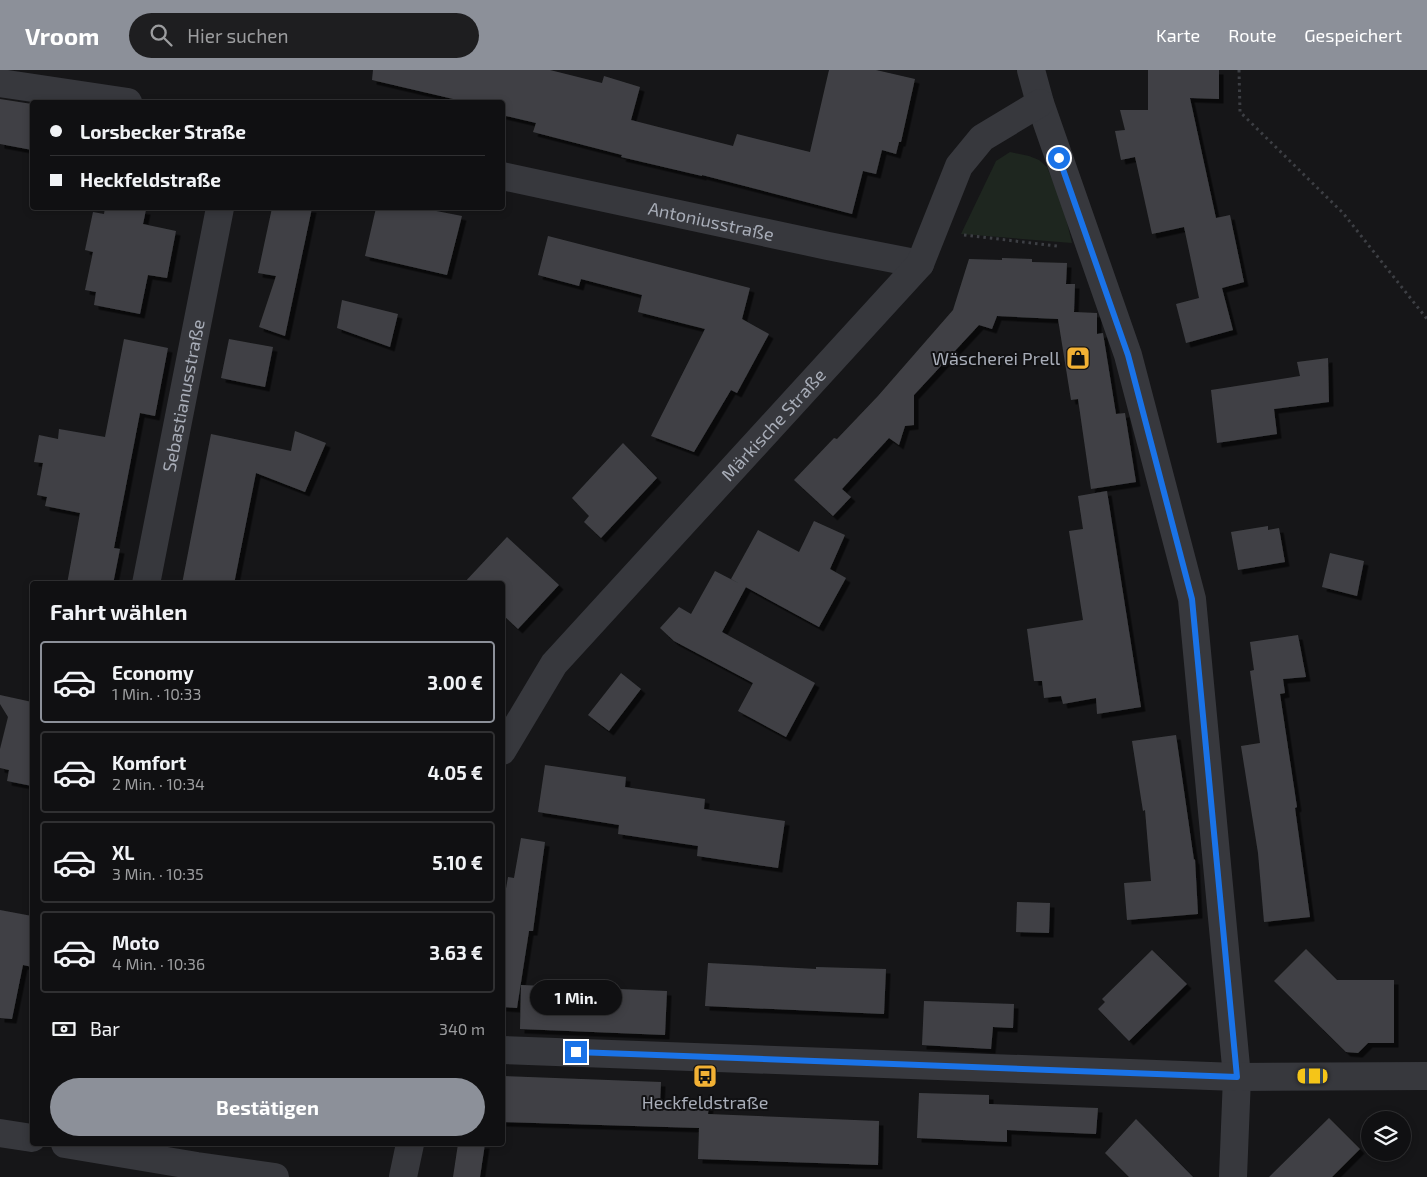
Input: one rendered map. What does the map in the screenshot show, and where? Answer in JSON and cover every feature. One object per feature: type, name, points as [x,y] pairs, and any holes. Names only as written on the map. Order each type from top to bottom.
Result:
[{"type":"street","points":[[1031,70],[1040,103],[1128,355],[1192,599],[1237,1077],[1234,1177]]},
{"type":"street","points":[[0,84],[114,100]]},
{"type":"street","name":"Märkische Straße","points":[[505,746],[554,664],[920,264],[959,166],[976,145],[982,138],[1040,103]]},
{"type":"street","name":"Antoniusstraße","points":[[505,177],[920,264]]},
{"type":"street","name":"Sebastianusstraße","points":[[147,581],[220,210]]},
{"type":"street","points":[[505,1050],[1237,1077],[1427,1076]]},
{"type":"street","points":[[0,1133],[30,1138]]},
{"type":"street","points":[[74,1146],[196,1172],[275,1177]]},
{"type":"street","points":[[403,1177],[410,1146]]},
{"type":"path","points":[[1240,70],[1240,112],[1343,213],[1427,319]]},
{"type":"path","points":[[934,231],[1091,250]]},
{"type":"shaded area","points":[[1010,152],[1039,160],[1047,167],[1063,206],[1072,243],[961,234],[996,161]]},
{"type":"building","points":[[373,70],[550,70],[602,83],[604,76],[640,87],[631,120],[733,146],[737,134],[810,152],[829,70],[876,70],[915,79],[901,142],[899,142],[896,154],[882,150],[876,174],[863,171],[852,214],[702,175],[621,157],[622,155],[533,132],[536,123],[505,116],[505,100],[457,100],[372,80]]},
{"type":"building","points":[[1148,70],[1219,70],[1219,99],[1190,98],[1216,218],[1230,215],[1244,282],[1222,288],[1233,330],[1186,343],[1176,304],[1199,298],[1184,227],[1152,234],[1135,157],[1121,160],[1115,131],[1125,130],[1120,110],[1148,110]]},
{"type":"building","points":[[0,99],[30,104],[30,150],[0,144]]},
{"type":"building","points":[[105,210],[146,210],[143,224],[176,231],[167,278],[148,275],[140,314],[94,305],[96,292],[85,290],[93,252],[85,250],[93,212],[104,214]]},
{"type":"building","points":[[272,210],[312,210],[285,336],[259,327],[276,276],[258,273]]},
{"type":"building","points":[[376,210],[431,210],[462,216],[447,275],[365,256]]},
{"type":"building","points":[[548,236],[750,288],[742,319],[769,334],[737,393],[731,390],[694,452],[651,436],[705,329],[638,312],[642,295],[581,279],[579,286],[538,275]]},
{"type":"building","points":[[1002,258],[1032,259],[1032,262],[1067,263],[1066,284],[1075,284],[1074,312],[1097,313],[1097,334],[1103,333],[1116,414],[1125,413],[1136,482],[1091,489],[1078,399],[1071,400],[1058,319],[997,316],[992,329],[979,325],[914,395],[914,425],[905,426],[899,445],[889,438],[842,489],[851,497],[833,516],[794,480],[878,396],[953,310],[969,259],[1002,260]]},
{"type":"building","points":[[342,300],[398,314],[390,347],[337,328]]},
{"type":"building","points":[[124,339],[168,348],[155,416],[140,413],[114,548],[120,549],[114,581],[68,581],[80,513],[45,506],[47,497],[37,495],[43,463],[34,462],[39,435],[58,439],[59,429],[105,437]]},
{"type":"building","points":[[229,339],[273,347],[265,387],[221,378]]},
{"type":"building","points":[[1328,358],[1329,402],[1274,409],[1277,434],[1217,443],[1211,390],[1300,376],[1297,362]]},
{"type":"building","points":[[295,431],[326,443],[305,492],[256,473],[235,581],[183,581],[211,434],[291,451]]},
{"type":"building","points":[[623,443],[657,478],[601,538],[584,522],[589,516],[572,498]]},
{"type":"building","points":[[1107,491],[1141,707],[1097,714],[1096,698],[1063,704],[1061,696],[1044,698],[1042,681],[1034,681],[1027,629],[1083,620],[1069,531],[1083,529],[1078,496]]},
{"type":"building","points":[[814,521],[845,535],[830,569],[846,578],[819,627],[731,579],[758,530],[799,552]]},
{"type":"building","points":[[1268,526],[1268,530],[1279,528],[1285,562],[1238,570],[1231,532]]},
{"type":"building","points":[[507,537],[559,585],[518,629],[505,617],[505,581],[466,581]]},
{"type":"building","points":[[1330,553],[1364,561],[1357,596],[1322,587]]},
{"type":"building","points":[[715,571],[746,587],[722,632],[815,683],[786,737],[738,711],[753,683],[674,641],[660,628],[679,607],[691,614]]},
{"type":"building","points":[[1298,635],[1306,677],[1283,679],[1285,693],[1280,694],[1297,807],[1295,808],[1310,917],[1264,922],[1258,853],[1241,746],[1260,743],[1250,671],[1254,670],[1250,642]]},
{"type":"building","points":[[621,673],[641,689],[609,731],[588,715]]},
{"type":"building","points":[[0,695],[30,702],[30,786],[7,781],[9,770],[0,768],[0,749],[8,717],[0,704]]},
{"type":"building","points":[[1176,735],[1195,859],[1198,914],[1127,920],[1124,883],[1151,881],[1145,810],[1143,811],[1132,741]]},
{"type":"building","points":[[545,765],[626,777],[625,787],[705,799],[704,809],[785,821],[778,868],[697,856],[698,846],[618,834],[619,825],[538,812]]},
{"type":"building","points":[[521,838],[545,842],[533,931],[529,931],[517,1008],[505,1007],[505,894],[508,877],[514,878]]},
{"type":"building","points":[[1017,902],[1050,903],[1049,933],[1016,932]]},
{"type":"building","points":[[0,910],[30,916],[30,967],[23,965],[12,1019],[0,1018]]},
{"type":"building","points":[[1306,949],[1337,980],[1394,980],[1394,1043],[1368,1043],[1358,1053],[1346,1052],[1274,981]]},
{"type":"building","points":[[1152,950],[1187,984],[1129,1041],[1098,1009],[1105,1002],[1102,999]]},
{"type":"building","points":[[708,963],[816,969],[816,967],[886,969],[884,1014],[705,1006]]},
{"type":"building","points":[[521,985],[667,991],[665,1035],[520,1029]]},
{"type":"building","points":[[924,1001],[1014,1004],[1013,1028],[993,1027],[991,1049],[922,1045]]},
{"type":"building","points":[[505,1076],[661,1082],[660,1103],[709,1105],[708,1114],[879,1121],[878,1165],[698,1159],[699,1128],[505,1122]]},
{"type":"building","points":[[919,1093],[989,1095],[989,1104],[1098,1108],[1096,1134],[1007,1130],[1007,1142],[917,1138]]},
{"type":"building","points":[[1329,1118],[1360,1149],[1332,1177],[1269,1177]]},
{"type":"building","points":[[1136,1119],[1193,1177],[1129,1177],[1105,1153]]},
{"type":"building","points":[[458,1146],[485,1146],[480,1177],[453,1177]]},
{"type":"place","name":"Wäscherei Prell","points":[[1078,358]]},
{"type":"place","name":"Heckfeldstraße","points":[[705,1076]]},
{"type":"route","points":[[576,1052],[1237,1077],[1192,599],[1128,355],[1059,158]]}]
